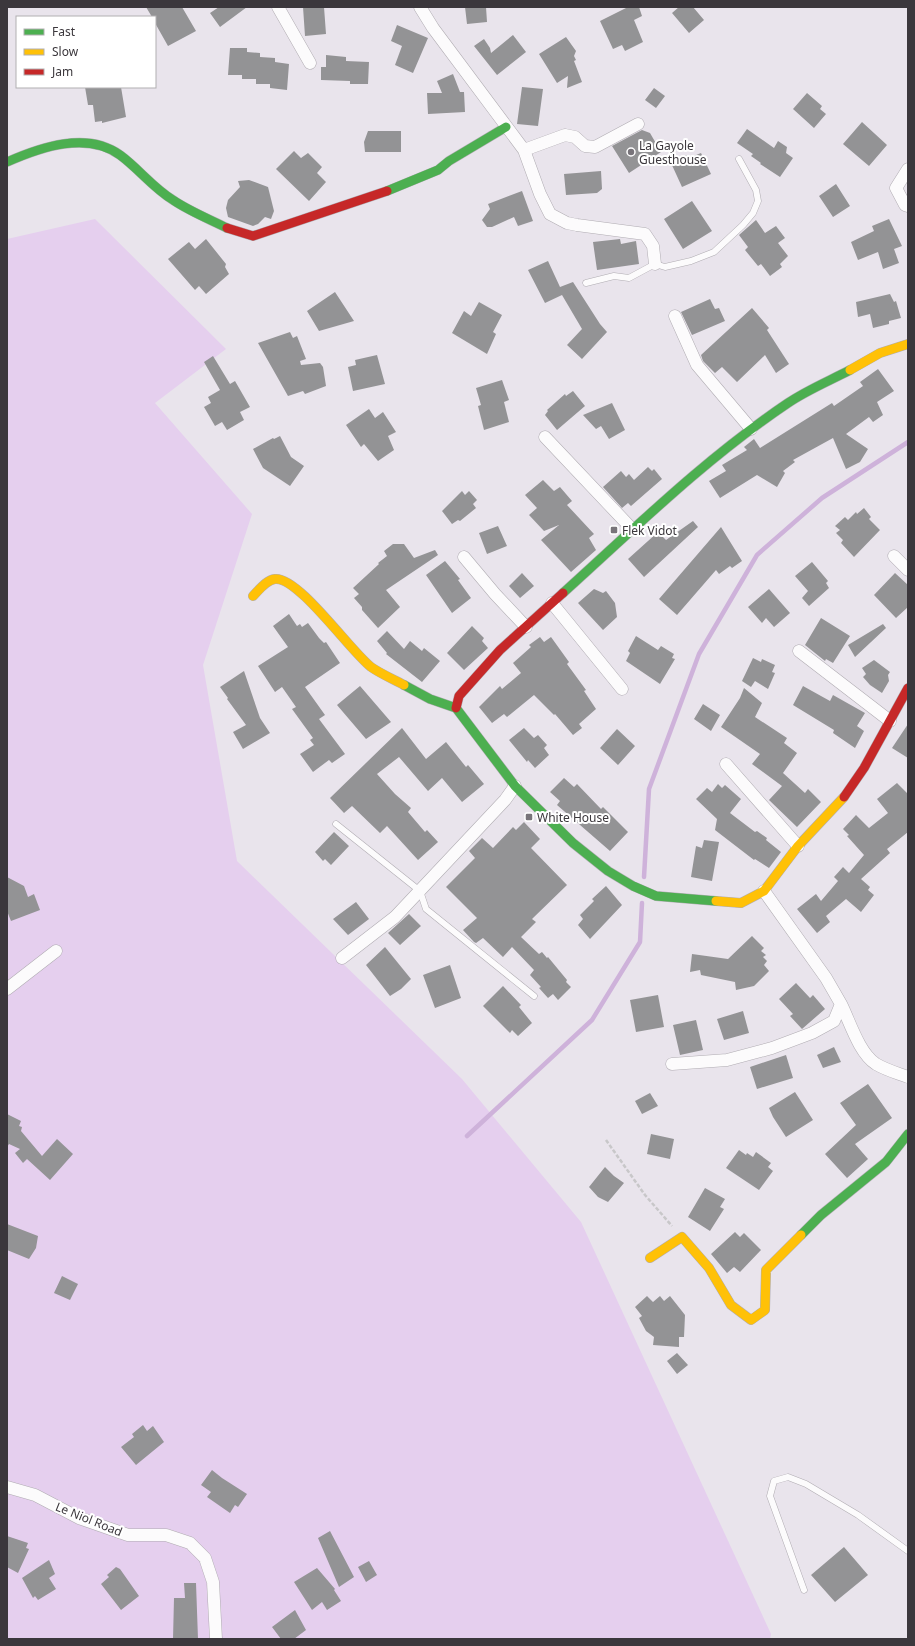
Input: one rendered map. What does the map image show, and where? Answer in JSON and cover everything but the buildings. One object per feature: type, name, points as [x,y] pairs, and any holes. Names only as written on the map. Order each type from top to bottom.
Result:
[{"type":"street","points":[[278,7],[310,63]]},
{"type":"street","points":[[420,7],[433,28],[506,128],[524,150],[540,194],[550,214],[567,223],[645,234],[653,246],[655,264]]},
{"type":"street","points":[[524,150],[565,135],[575,136],[585,146],[595,147],[638,124]]},
{"type":"street","points":[[7,162],[32,151],[77,142],[99,144],[119,154],[172,200],[233,231],[254,236],[385,192],[438,170],[449,160],[506,128]]},
{"type":"street","points":[[908,169],[896,188],[905,205],[908,206]]},
{"type":"street","points":[[675,316],[697,365],[751,429]]},
{"type":"street","points":[[456,708],[459,696],[500,650],[691,477],[751,429],[790,402],[880,353],[908,344]]},
{"type":"street","points":[[545,437],[632,529]]},
{"type":"street","points":[[894,556],[908,570]]},
{"type":"street","points":[[464,557],[495,594],[526,627]]},
{"type":"street","points":[[253,596],[266,583],[275,578],[287,582],[303,595],[371,667],[430,699],[456,708],[515,786],[573,843],[608,871],[633,886],[656,896],[741,903],[764,891],[798,846],[842,798],[864,768],[908,688]]},
{"type":"street","points":[[552,603],[622,689]]},
{"type":"street","points":[[799,651],[890,722]]},
{"type":"street","points":[[726,764],[798,846]]},
{"type":"street","points":[[342,958],[394,917],[505,800],[515,786]]},
{"type":"street","points":[[764,891],[826,978],[841,1004],[861,1048],[876,1064],[908,1077]]},
{"type":"street","points":[[7,989],[56,951]]},
{"type":"street","points":[[672,1064],[727,1060],[772,1048],[812,1034],[834,1021],[841,1004]]},
{"type":"street","points":[[650,1258],[682,1236],[711,1272],[727,1301],[737,1312],[751,1320],[765,1310],[766,1270],[821,1215],[886,1162],[908,1134]]},
{"type":"street","name":"Le Niol Road","points":[[7,1487],[35,1495],[78,1518],[128,1535],[166,1535],[190,1543],[205,1558],[213,1582],[216,1639]]},
{"type":"lane","points":[[586,283],[614,276],[629,278],[655,264],[665,267],[690,261],[714,252],[743,225],[753,213],[758,202],[756,190],[739,159]]},
{"type":"lane","points":[[336,824],[420,891],[426,908],[534,996]]},
{"type":"lane","points":[[804,1590],[770,1496],[774,1481],[788,1478],[806,1484],[858,1515],[908,1551]]},
{"type":"path","points":[[606,1140],[645,1195],[682,1236]]},
{"type":"shaded area","points":[[95,219],[226,349],[155,403],[252,514],[203,665],[237,861],[462,1079],[581,1222],[771,1634],[770,1639],[7,1639],[7,239]]},
{"type":"waterway","points":[[644,877],[649,789],[699,654],[757,555],[822,498],[908,442]]},
{"type":"waterway","points":[[467,1136],[592,1020],[640,942],[642,903]]},
{"type":"traffic: fast","points":[[387,191],[438,170],[449,161],[506,127]]},
{"type":"traffic: fast","points":[[7,162],[34,151],[64,144],[93,144],[107,148],[127,160],[166,195],[186,208],[227,228]]},
{"type":"traffic: fast","points":[[563,593],[672,494],[758,424],[795,398],[850,370]]},
{"type":"traffic: fast","points":[[404,685],[430,699],[456,708],[515,786],[573,843],[608,871],[633,886],[656,896],[716,901]]},
{"type":"traffic: fast","points":[[801,1235],[821,1215],[886,1162],[908,1134]]},
{"type":"traffic: slow","points":[[850,370],[880,353],[908,344]]},
{"type":"traffic: slow","points":[[253,596],[269,581],[275,579],[285,581],[297,589],[371,667],[404,685]]},
{"type":"traffic: slow","points":[[716,901],[741,903],[764,891],[798,846],[844,797]]},
{"type":"traffic: slow","points":[[650,1258],[682,1237],[709,1268],[731,1305],[751,1320],[765,1310],[766,1270],[801,1235]]},
{"type":"traffic: jam","points":[[227,228],[253,236],[387,191]]},
{"type":"traffic: jam","points":[[456,708],[459,696],[500,650],[563,593]]},
{"type":"traffic: jam","points":[[844,797],[864,768],[908,688]]},
{"type":"place","name":"La Gayole Guesthouse","points":[[631,152]]},
{"type":"place","name":"Flek Vidot","points":[[614,530]]},
{"type":"place","name":"White House","points":[[529,817]]}]
